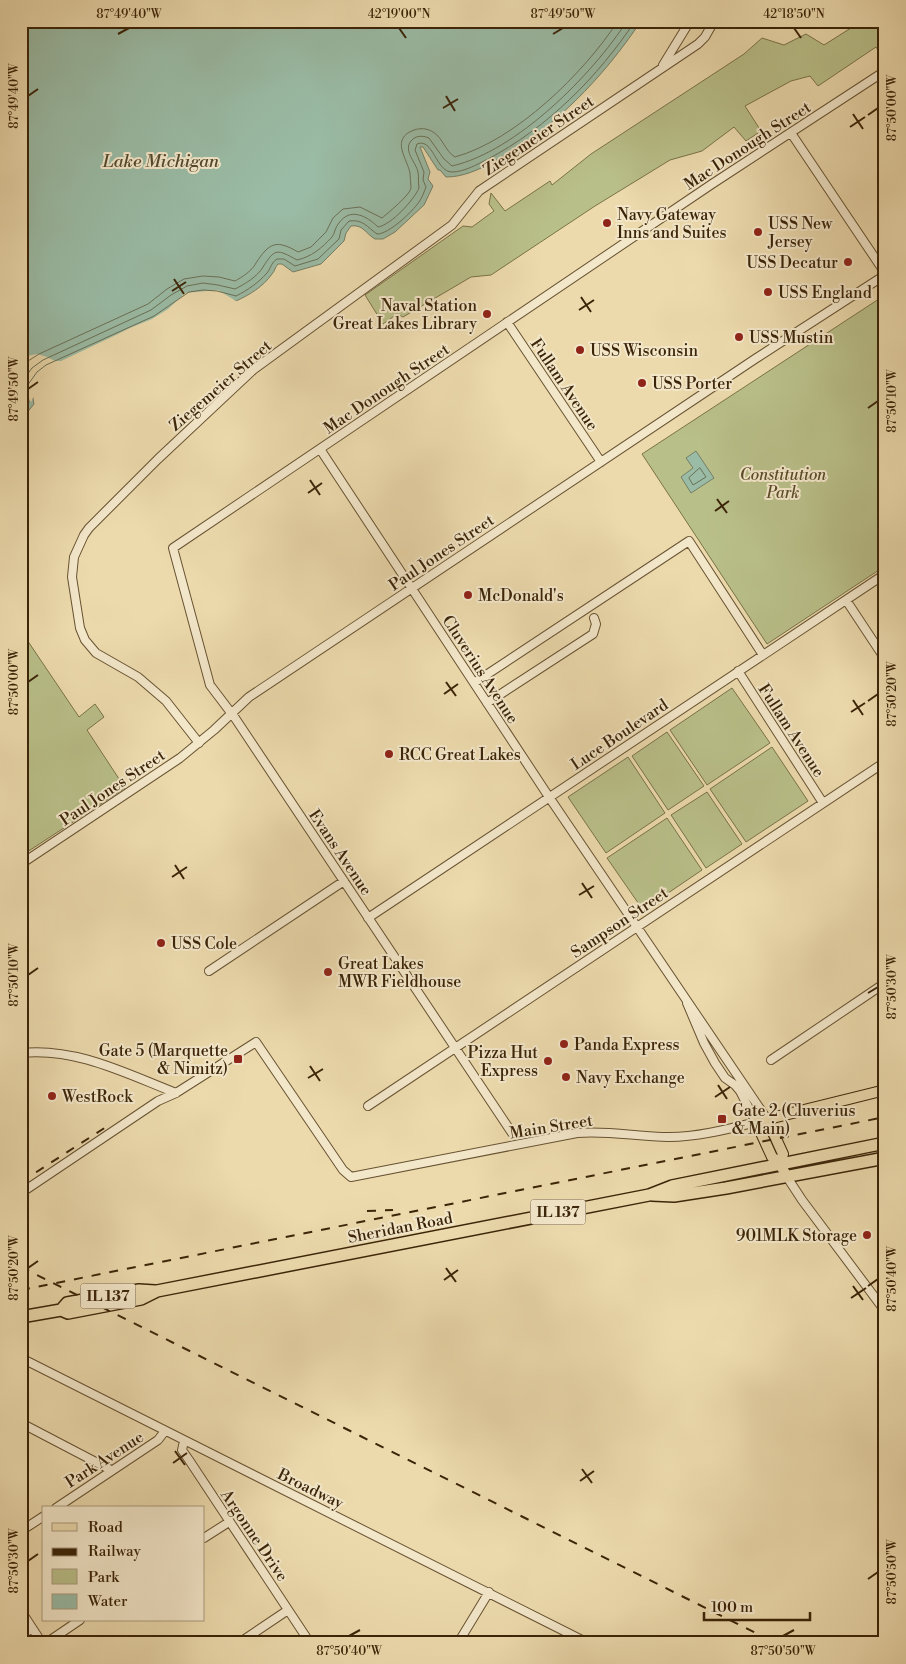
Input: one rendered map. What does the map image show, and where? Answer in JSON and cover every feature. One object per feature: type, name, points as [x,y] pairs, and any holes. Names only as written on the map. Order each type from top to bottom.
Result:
[{"type":"highway","name":"IL 137","points":[[780,1164],[885,1143]]},
{"type":"highway","name":"IL 137","points":[[787,1177],[885,1158]]},
{"type":"highway","name":"Sheridan Road","points":[[21,1317],[61,1310],[68,1313],[141,1299],[157,1291],[649,1195],[672,1186],[780,1164]]},
{"type":"highway","name":"Sheridan Road","points":[[649,1195],[674,1196],[787,1177]]},
{"type":"main road","points":[[787,1177],[780,1164],[772,1157],[756,1122],[885,1090]]},
{"type":"main road","points":[[767,1119],[782,1154],[780,1164]]},
{"type":"street","points":[[660,69],[690,21]]},
{"type":"street","name":"Ziegemeier Street","points":[[199,743],[166,701],[138,677],[96,653],[85,640],[80,628],[72,577],[74,557],[84,535],[158,459],[253,370],[452,226],[479,191],[698,44],[705,37],[714,21]]},
{"type":"street","name":"Mac Donough Street","points":[[179,572],[173,548],[712,184],[885,71]]},
{"type":"street","points":[[791,133],[885,274]]},
{"type":"street","name":"Paul Jones Street","points":[[21,864],[180,758],[249,697],[885,274]]},
{"type":"street","name":"Fullam Avenue","points":[[508,322],[601,462]]},
{"type":"street","name":"Cluverius Avenue","points":[[320,449],[549,797],[687,1003],[711,1034],[739,1084]]},
{"type":"street","points":[[474,683],[689,541],[762,655]]},
{"type":"street","name":"Evans Avenue","points":[[179,572],[210,685],[231,713],[512,1133]]},
{"type":"street","name":"Luce Boulevard","points":[[368,918],[885,574]]},
{"type":"street","points":[[846,600],[885,659]]},
{"type":"street","points":[[487,703],[593,634],[596,624],[594,618]]},
{"type":"street","name":"Fullam Avenue","points":[[738,671],[823,803]]},
{"type":"street","name":"Sampson Street","points":[[368,1106],[885,762]]},
{"type":"street","points":[[209,971],[344,881]]},
{"type":"street","points":[[771,1060],[885,983]]},
{"type":"street","name":"Cluverius Avenue","points":[[687,1003],[704,1044],[715,1063],[725,1078],[739,1084]]},
{"type":"street","name":"Main Street","points":[[176,1093],[256,1042],[343,1170],[351,1176],[577,1133],[609,1132],[648,1137],[676,1137],[702,1134],[756,1122]]},
{"type":"street","points":[[21,1053],[42,1052],[78,1057],[176,1093]]},
{"type":"street","points":[[739,1084],[767,1119]]},
{"type":"street","points":[[739,1084],[756,1122]]},
{"type":"street","points":[[21,1193],[158,1101],[176,1093]]},
{"type":"street","points":[[787,1177],[885,1311]]},
{"type":"street","name":"Broadway","points":[[21,1358],[588,1643]]},
{"type":"street","points":[[21,1423],[111,1470]]},
{"type":"street","name":"Park Avenue","points":[[59,1506],[158,1440],[165,1431]]},
{"type":"street","name":"Argonne Drive","points":[[184,1441],[182,1450],[310,1643]]},
{"type":"street","points":[[21,1531],[42,1517]]},
{"type":"street","points":[[205,1537],[230,1522]]},
{"type":"street","points":[[458,1643],[489,1592]]},
{"type":"street","points":[[239,1643],[288,1610]]},
{"type":"street","points":[[21,1611],[42,1643]]},
{"type":"street","points":[[46,1643],[77,1622]]},
{"type":"street","points":[[21,1636],[32,1628]]},
{"type":"green space","points":[[862,21],[885,21],[885,60],[876,47],[818,86],[810,76],[791,81],[745,106],[761,131],[746,141],[734,127],[702,151],[670,160],[595,206],[491,275],[471,277],[403,317],[397,314],[383,324],[365,295],[463,226],[472,227],[494,211],[489,204],[491,193],[505,211],[550,181],[552,185],[591,154],[744,54],[762,38],[784,45],[806,34],[824,45]]},
{"type":"green space","name":"Constitution Park","points":[[885,295],[885,566],[767,644],[642,454]]},
{"type":"green space","points":[[21,631],[79,717],[95,704],[104,717],[87,730],[125,788],[21,856]]},
{"type":"green space","points":[[732,688],[770,743],[707,785],[670,730]]},
{"type":"green space","points":[[667,732],[704,786],[668,810],[632,756]]},
{"type":"green space","points":[[772,747],[808,801],[746,842],[710,789]]},
{"type":"green space","points":[[628,757],[665,813],[606,853],[568,797]]},
{"type":"green space","points":[[707,792],[742,844],[706,868],[671,815]]},
{"type":"green space","points":[[667,818],[702,870],[643,910],[607,858]]},
{"type":"water","name":"Lake Michigan","points":[[21,21],[641,21],[610,63],[575,101],[536,134],[493,162],[458,176],[446,177],[438,170],[423,147],[420,147],[430,172],[428,179],[433,186],[424,205],[395,232],[383,239],[375,239],[359,226],[351,226],[346,233],[344,241],[321,264],[293,272],[282,264],[278,264],[273,273],[260,287],[236,301],[217,296],[191,296],[157,320],[48,370],[31,388],[34,404],[21,420]]},
{"type":"water","points":[[696,451],[714,478],[691,493],[681,477],[693,468],[686,458]]},
{"type":"pier","points":[[218,290],[236,301],[242,301],[236,304],[216,298],[202,297],[192,299],[158,323],[42,377],[34,388],[35,393],[31,402],[21,392],[21,359],[37,354],[55,361],[61,361],[152,319],[168,309],[185,293]]},
{"type":"railway","points":[[21,1290],[885,1117]]},
{"type":"railway","points":[[21,1182],[106,1127]]},
{"type":"railway","points":[[367,1211],[393,1210]]},
{"type":"railway","points":[[21,1267],[776,1643]]},
{"type":"place","name":"Navy Gateway Inns and Suites","points":[[607,223]]},
{"type":"place","name":"USS New Jersey","points":[[758,232]]},
{"type":"place","name":"USS Decatur","points":[[848,262]]},
{"type":"place","name":"USS England","points":[[768,292]]},
{"type":"place","name":"Naval Station Great Lakes Library","points":[[487,314]]},
{"type":"place","name":"USS Mustin","points":[[739,337]]},
{"type":"place","name":"USS Wisconsin","points":[[580,350]]},
{"type":"place","name":"USS Porter","points":[[642,383]]},
{"type":"place","name":"McDonald's","points":[[468,595]]},
{"type":"place","name":"RCC Great Lakes","points":[[389,754]]},
{"type":"place","name":"USS Cole","points":[[161,943]]},
{"type":"place","name":"Great Lakes MWR Fieldhouse","points":[[328,972]]},
{"type":"place","name":"Panda Express","points":[[564,1044]]},
{"type":"place","name":"Gate 5 (Marquette & Nimitz)","points":[[238,1059]]},
{"type":"place","name":"Pizza Hut Express","points":[[548,1061]]},
{"type":"place","name":"Navy Exchange","points":[[566,1077]]},
{"type":"place","name":"WestRock","points":[[52,1096]]},
{"type":"place","name":"Gate 2 (Cluverius & Main)","points":[[722,1119]]},
{"type":"place","name":"901MLK Storage","points":[[867,1235]]}]
